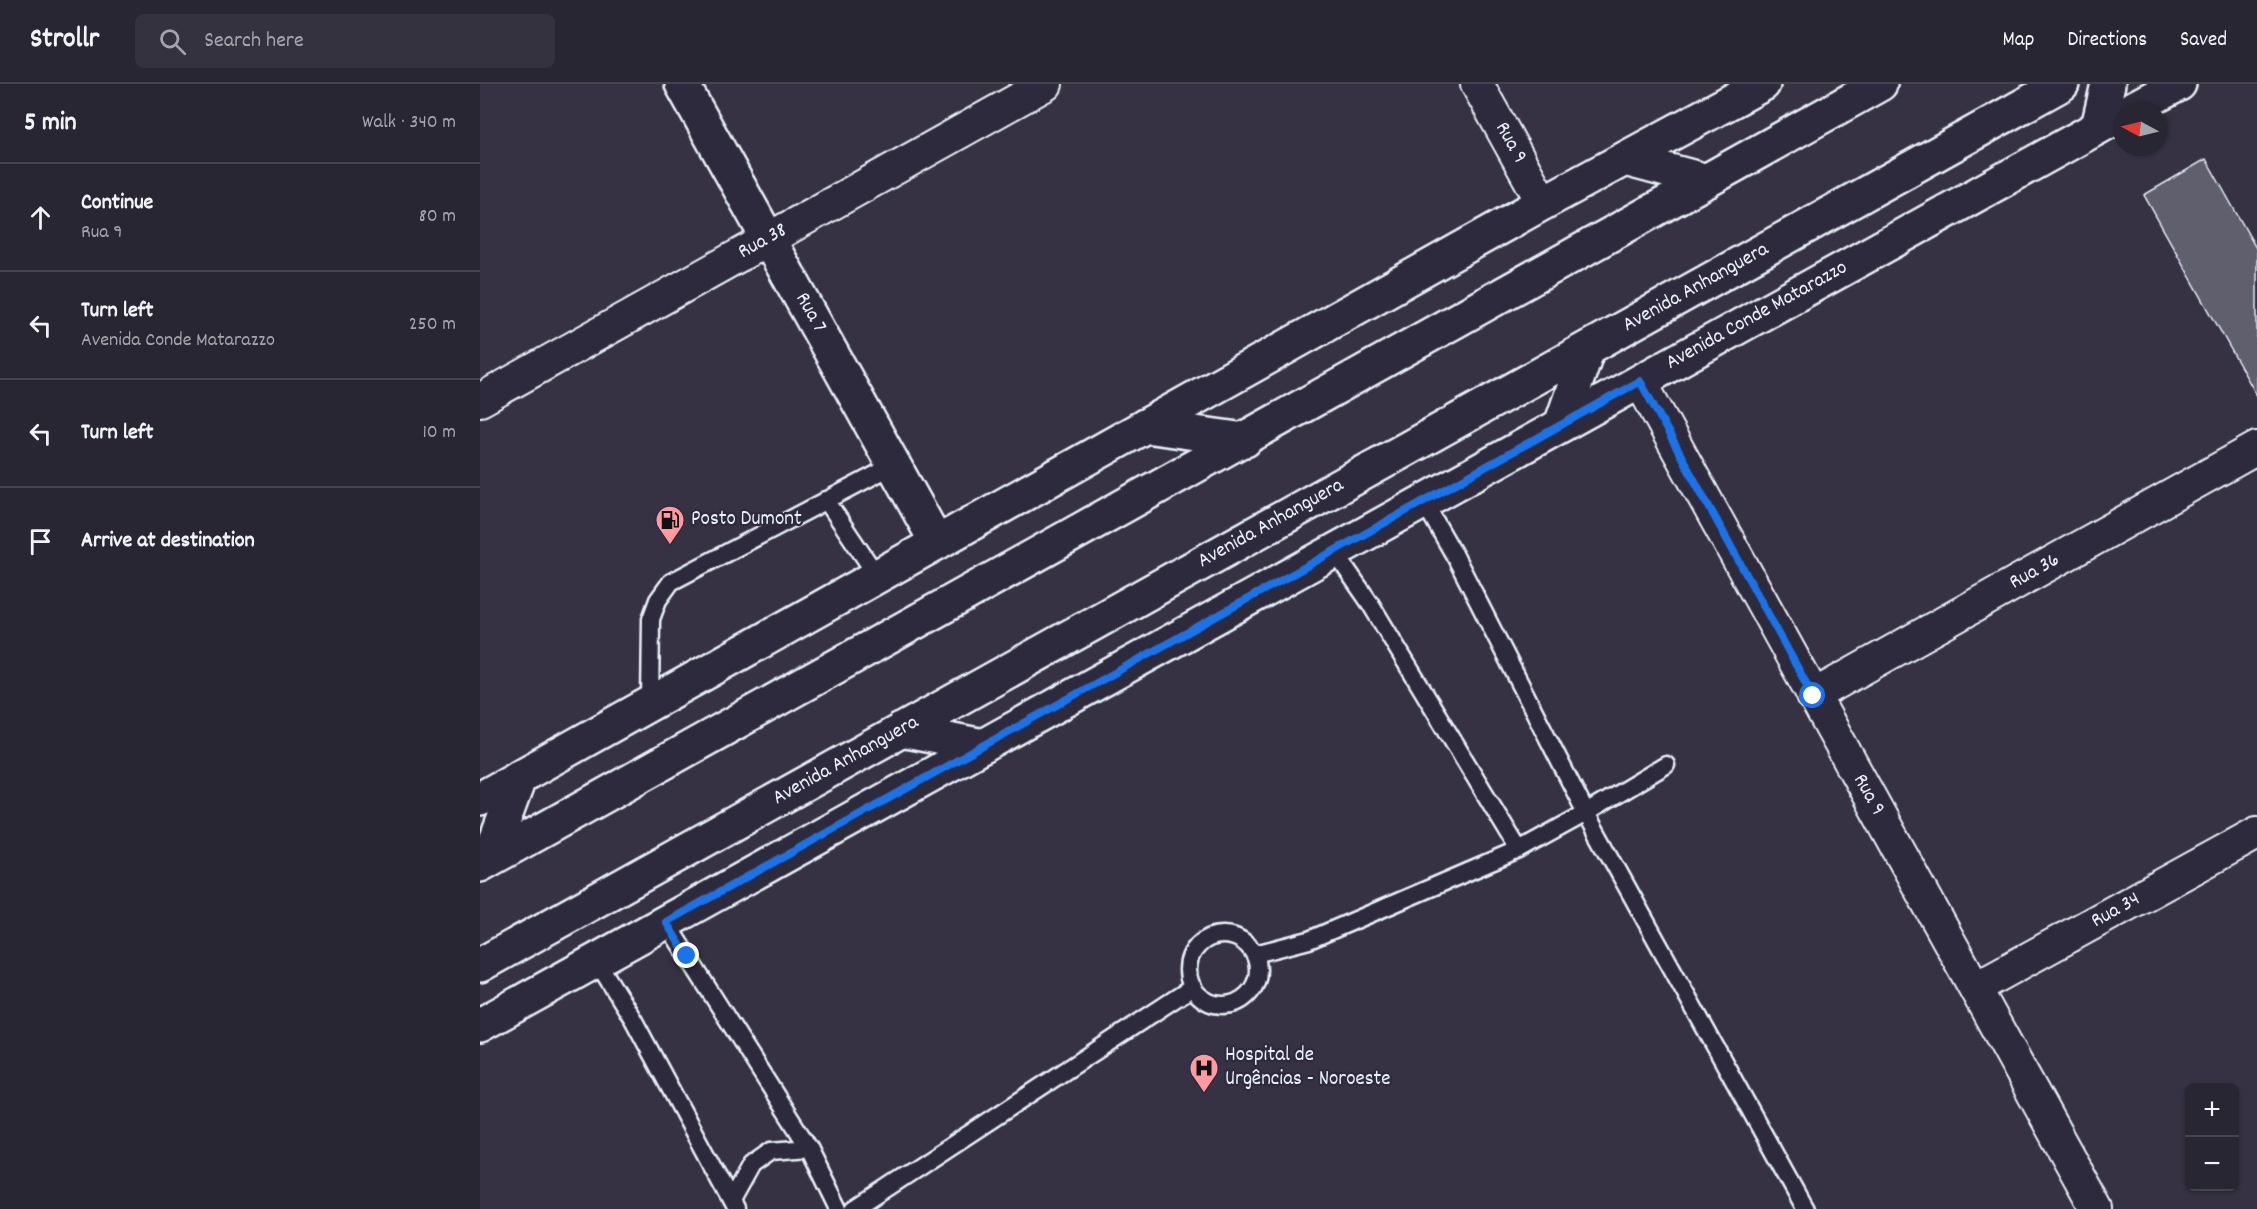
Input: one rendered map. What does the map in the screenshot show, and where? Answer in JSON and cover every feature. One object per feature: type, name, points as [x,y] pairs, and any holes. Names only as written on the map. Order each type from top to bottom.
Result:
[{"type":"main road","name":"Rua 7","points":[[682,84],[937,543]]},
{"type":"main road","points":[[480,799],[1543,203],[1762,84]]},
{"type":"main road","points":[[484,863],[1880,84]]},
{"type":"main road","name":"Avenida Anhanguera","points":[[480,965],[2062,84]]},
{"type":"main road","points":[[2108,84],[2110,121]]},
{"type":"main road","points":[[2145,102],[2179,84]]},
{"type":"main road","name":"Avenida Conde Matarazzo","points":[[480,1025],[2110,121]]},
{"type":"main road","points":[[1624,159],[1707,181]]},
{"type":"main road","points":[[1560,425],[1588,348]]},
{"type":"main road","points":[[1145,426],[1245,440]]},
{"type":"main road","points":[[901,730],[983,746]]},
{"type":"main road","points":[[484,863],[520,776]]},
{"type":"street","name":"Rua 38","points":[[480,400],[1046,84]]},
{"type":"street","name":"Rua 9","points":[[1477,84],[1543,203]]},
{"type":"street","name":"Rua 9","points":[[1640,381],[2097,1209]]},
{"type":"street","name":"Rua 36","points":[[1813,696],[2257,448]]},
{"type":"street","name":"Rua 34","points":[[1975,988],[2257,833]]},
{"type":"lane","points":[[650,703],[651,619],[658,600],[671,582],[894,465]]},
{"type":"lane","points":[[826,500],[877,576]]},
{"type":"lane","points":[[1424,502],[1456,558],[1586,813],[1805,1209]]},
{"type":"lane","points":[[1334,551],[1370,603],[1519,850]]},
{"type":"lane","points":[[1255,954],[1309,940],[1519,850],[1666,765]]},
{"type":"lane","points":[[666,922],[809,1148],[838,1209]]},
{"type":"lane","points":[[1223,934],[1235,937],[1245,943],[1255,954],[1257,976],[1253,987],[1245,997],[1235,1003],[1223,1005],[1211,1003],[1200,996],[1193,987],[1189,976],[1189,963],[1193,952],[1211,937],[1223,934]]},
{"type":"lane","points":[[596,960],[633,1019],[733,1205]]},
{"type":"lane","points":[[855,1209],[1193,987]]},
{"type":"lane","points":[[733,1205],[751,1166],[764,1156],[771,1151],[809,1148]]},
{"type":"building","points":[[2206,159],[2257,250],[2257,396],[2144,195]]},
{"type":"place","name":"Posto Dumont","points":[[670,546]]},
{"type":"place","name":"Hospital de Urgências - Noroeste","points":[[1204,1094]]},
{"type":"route","points":[[687,956],[666,922],[1640,381],[1813,696]]}]
